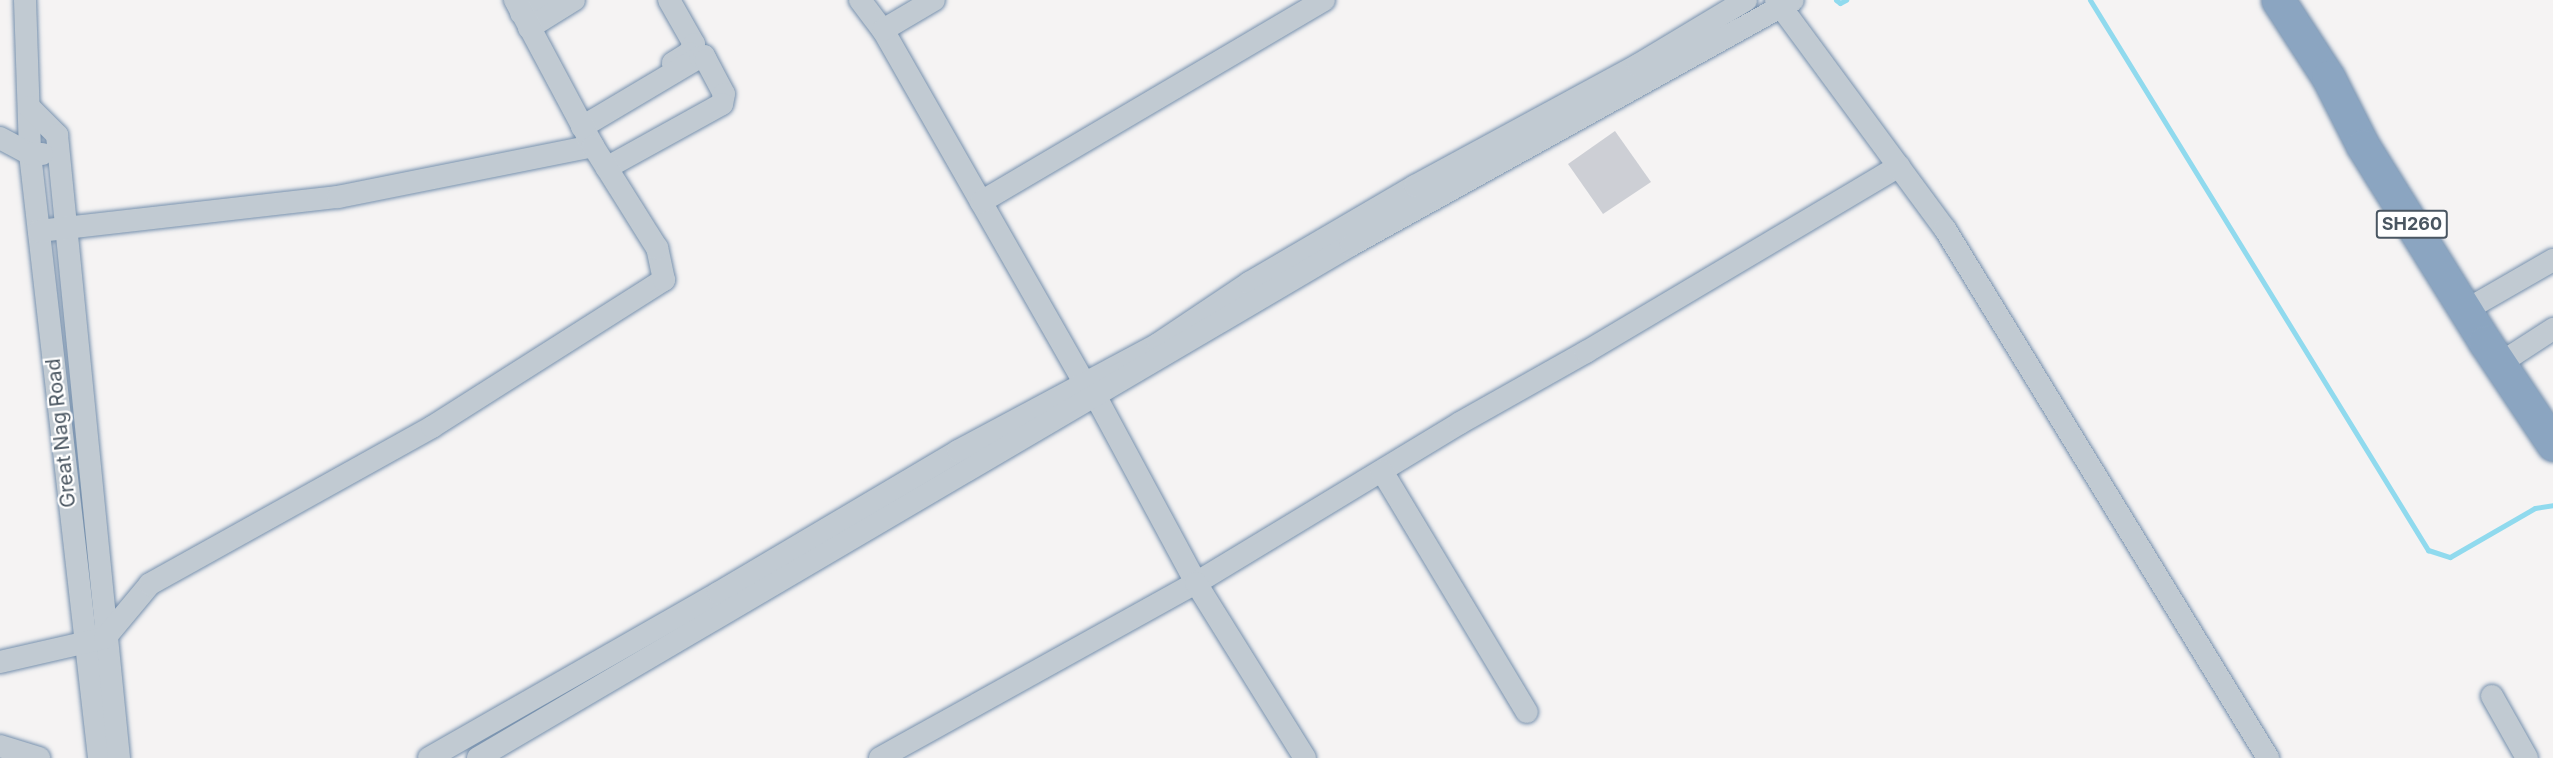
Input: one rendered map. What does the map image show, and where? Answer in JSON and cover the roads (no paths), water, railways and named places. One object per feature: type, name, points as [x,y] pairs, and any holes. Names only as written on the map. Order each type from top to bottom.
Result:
[{"type":"highway","name":"SH260","points":[[2278,0],[2328,77],[2363,146],[2485,342],[2553,444]]},
{"type":"highway","points":[[2301,0],[2480,302],[2553,414]]},
{"type":"street","name":"Great Nag Road","points":[[25,0],[30,154],[95,640],[100,757]]},
{"type":"street","points":[[522,14],[545,0]]},
{"type":"street","points":[[522,14],[574,0]]},
{"type":"street","points":[[584,131],[693,48],[694,44],[669,0]]},
{"type":"street","points":[[860,0],[883,30],[1090,390],[1196,583],[1305,758]]},
{"type":"street","points":[[883,30],[934,0]]},
{"type":"street","points":[[981,202],[1324,0]]},
{"type":"street","points":[[429,758],[718,593],[958,451],[1090,390],[1249,283],[1415,186],[1638,65],[1746,0]]},
{"type":"street","points":[[478,758],[1090,390],[1784,2],[1945,230],[2268,758]]},
{"type":"street","points":[[0,662],[95,640],[150,584],[432,427],[664,280],[657,248],[584,131],[522,14]]},
{"type":"street","points":[[39,231],[66,226],[338,196],[584,131],[700,57],[706,60],[724,94],[722,104],[606,168]]},
{"type":"street","points":[[29,107],[57,135],[66,226],[95,640]]},
{"type":"street","points":[[0,138],[30,154],[57,153]]},
{"type":"street","points":[[880,758],[1196,583],[1899,166]]},
{"type":"street","points":[[2480,302],[2553,260]]},
{"type":"street","points":[[2513,355],[2553,329]]},
{"type":"street","points":[[1383,471],[1527,712]]},
{"type":"street","points":[[2492,696],[2527,758]]},
{"type":"street","points":[[0,746],[39,758]]},
{"type":"waterway","points":[[1836,0],[1840,3],[1846,0]]},
{"type":"waterway","points":[[2090,0],[2428,550],[2450,557],[2535,508],[2553,505]]}]
